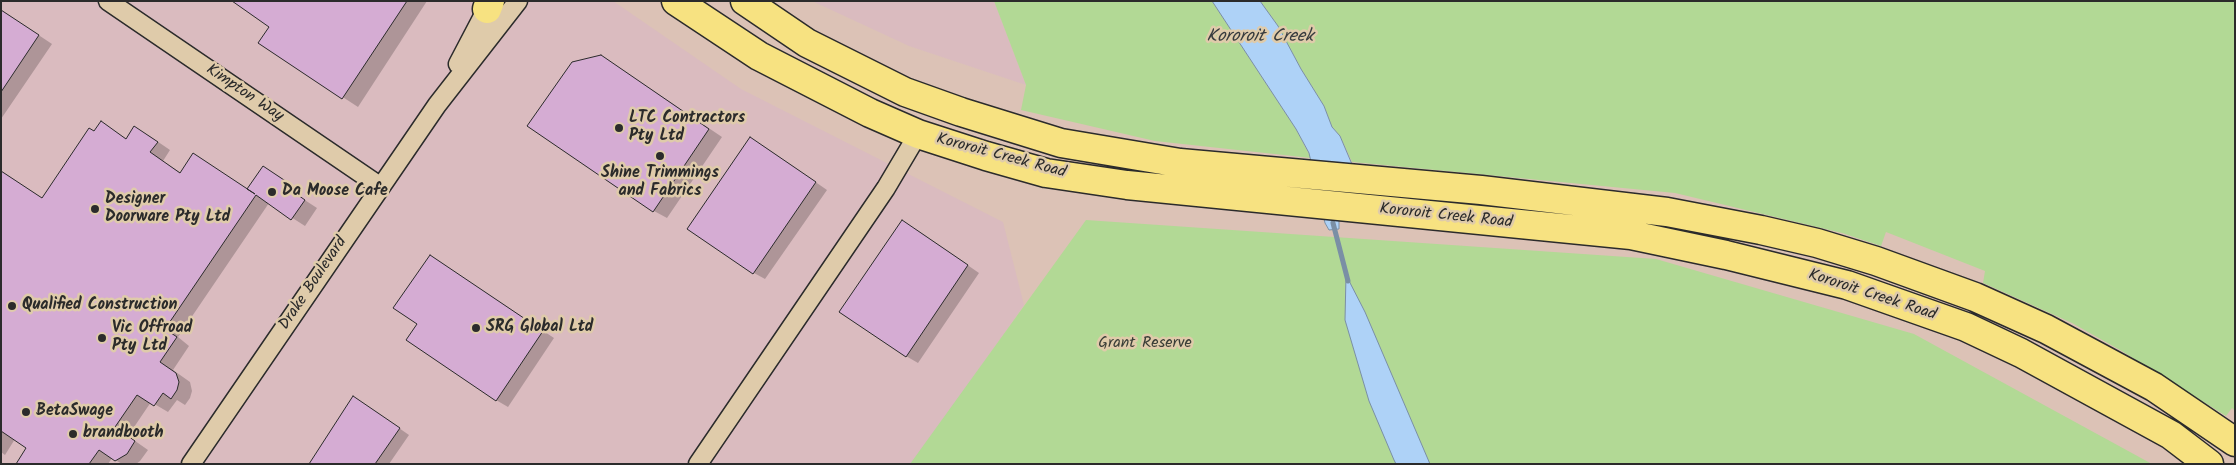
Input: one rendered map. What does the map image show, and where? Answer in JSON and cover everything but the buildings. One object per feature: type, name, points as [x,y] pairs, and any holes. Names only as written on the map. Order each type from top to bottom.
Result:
[{"type":"main road","points":[[664,1],[703,20]]},
{"type":"main road","name":"Kororoit Creek Road","points":[[676,1],[759,56],[815,86],[918,134],[1046,173],[1126,186],[1631,235],[1726,255],[1847,285],[1966,327],[2022,353],[2171,435],[2209,464]]},
{"type":"main road","name":"Kororoit Creek Road","points":[[745,1],[807,43],[905,92],[961,112],[1061,143],[1180,163],[1481,190],[1676,214],[1761,230],[1876,261],[1975,297],[2046,329],[2154,387],[2235,442]]},
{"type":"street","name":"Kimpton Way","points":[[108,1],[381,186]]},
{"type":"street","name":"Drake Boulevard","points":[[191,464],[437,105],[518,1]]},
{"type":"street","name":"Drake Boulevard","points":[[437,105],[490,4]]},
{"type":"street","points":[[698,464],[886,188],[918,134]]},
{"type":"shaded area","points":[[1,1],[613,1],[741,89],[1003,222],[1024,305],[914,464],[1,464]]},
{"type":"shaded area","points":[[812,1],[994,1],[1026,85],[909,46]]},
{"type":"green space","points":[[994,1],[1212,1],[1296,129],[1311,158],[1155,141],[1021,110],[1026,85]]},
{"type":"green space","points":[[1260,1],[2235,1],[2235,411],[2232,408],[2226,416],[2120,350],[2072,323],[1983,283],[1985,271],[1886,232],[1881,246],[1842,233],[1675,193],[1352,162],[1340,136],[1332,127],[1324,106],[1278,26]]},
{"type":"green space","name":"Grant Reserve","points":[[1086,220],[1656,259],[1914,334],[2152,464],[910,464]]},
{"type":"water","name":"Kororoit Creek","points":[[1212,1],[1260,1],[1278,26],[1324,106],[1332,127],[1340,136],[1354,169],[1350,192],[1339,215],[1339,229],[1329,230],[1325,223],[1309,153],[1296,129]]},
{"type":"water","points":[[1346,275],[1365,312],[1430,464],[1396,464],[1394,460],[1369,401],[1345,320]]},
{"type":"waterway","name":"Kororoit Creek","points":[[1333,223],[1348,281]]},
{"type":"place","name":"LTC Contractors Pty Ltd","points":[[619,128]]},
{"type":"place","name":"Shine Trimmings and Fabrics","points":[[660,156]]},
{"type":"place","name":"Da Moose Cafe","points":[[272,192]]},
{"type":"place","name":"Designer Doorware Pty Ltd","points":[[95,209]]},
{"type":"place","name":"Qualified Construction","points":[[12,306]]},
{"type":"place","name":"SRG Global Ltd","points":[[476,328]]},
{"type":"place","name":"Vic Offroad Pty Ltd","points":[[102,338]]},
{"type":"place","name":"BetaSwage","points":[[26,412]]},
{"type":"place","name":"brandbooth","points":[[73,434]]}]
